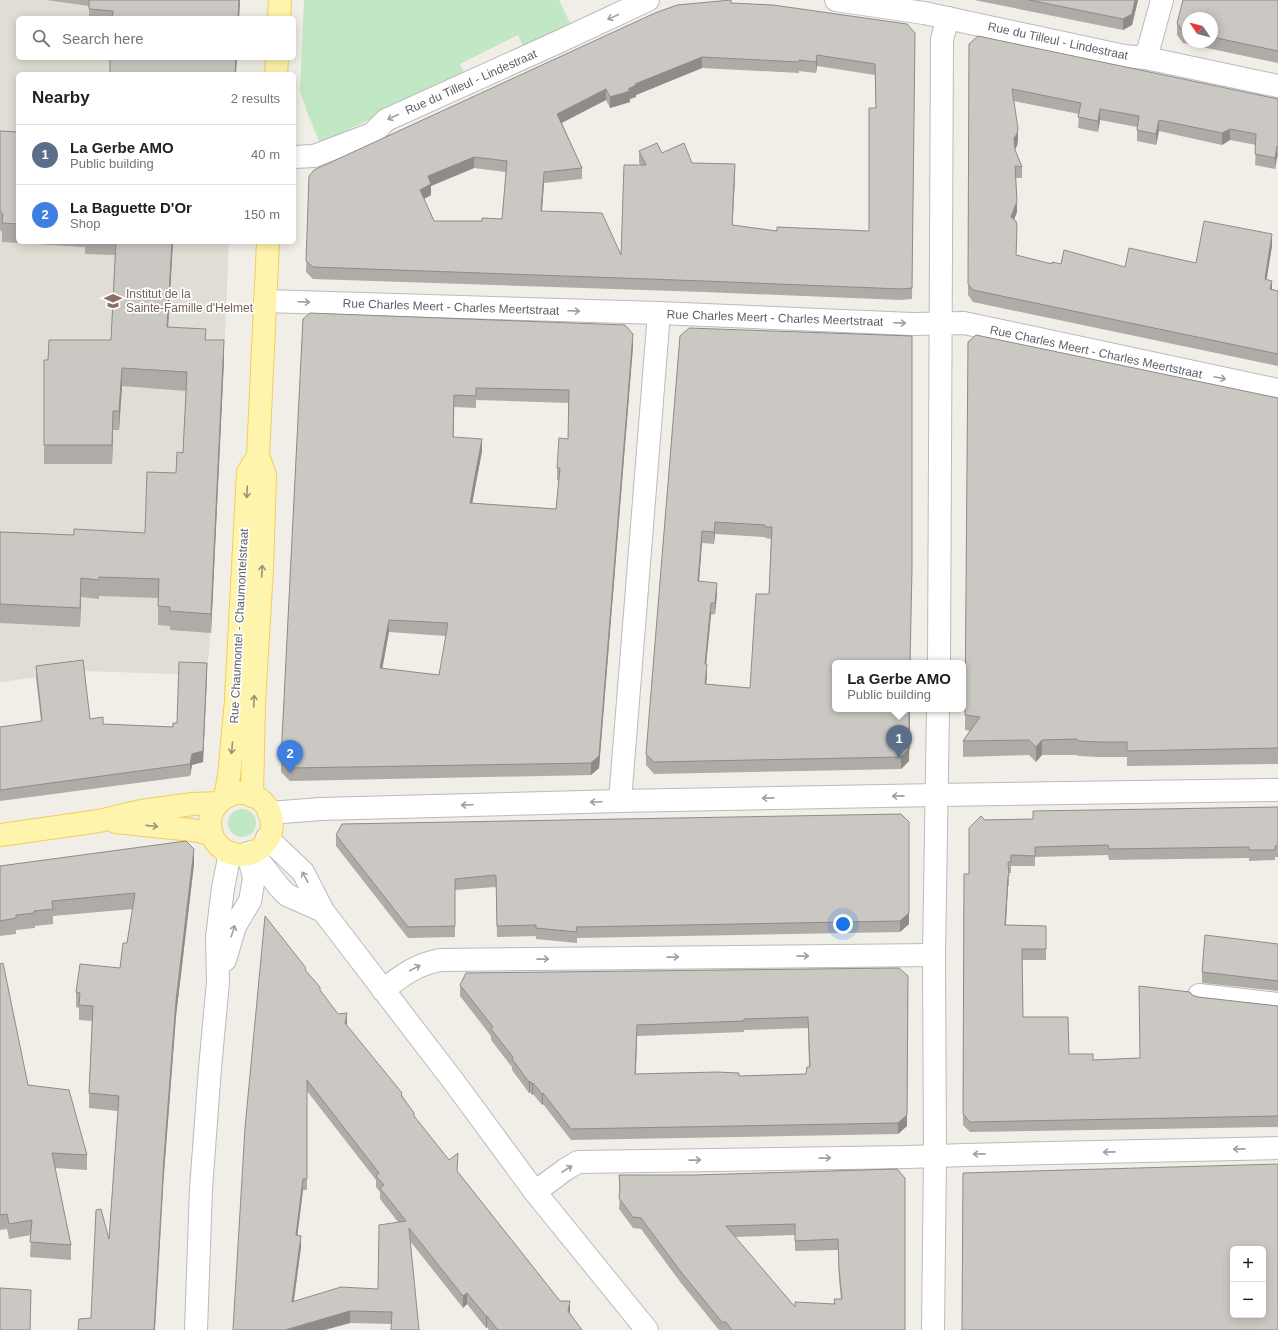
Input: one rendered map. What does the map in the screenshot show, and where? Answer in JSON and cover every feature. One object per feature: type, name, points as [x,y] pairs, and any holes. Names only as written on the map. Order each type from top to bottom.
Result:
[{"type":"main road","points":[[279,16],[280,0]]},
{"type":"main road","points":[[276,72],[277,60]]},
{"type":"main road","name":"Rue Chaumontel - Chaumontelstraat","points":[[252,796],[254,704],[262,568],[265,475],[258,456],[268,244]]},
{"type":"main road","name":"Rue Chaumontel - Chaumontelstraat","points":[[222,800],[229,776],[236,700],[248,472],[258,456]]},
{"type":"main road","points":[[241,793],[252,796],[263,802],[270,813],[271,826],[250,849],[221,847],[214,839],[212,834],[211,818],[215,807],[230,795],[241,793]]},
{"type":"main road","points":[[0,835],[99,821],[141,811],[222,800]]},
{"type":"main road","points":[[99,821],[192,830],[212,834]]},
{"type":"street","name":"Rue du Tilleul - Lindestraat","points":[[296,157],[314,156],[372,134],[386,120],[648,0]]},
{"type":"street","name":"Rue du Tilleul - Lindestraat","points":[[836,0],[948,18],[1124,56],[1146,58],[1278,86]]},
{"type":"street","points":[[1146,58],[1162,0]]},
{"type":"street","points":[[939,660],[942,39],[948,18]]},
{"type":"street","name":"Rue Charles Meert - Charles Meertstraat","points":[[266,301],[659,313],[912,324],[964,324],[1278,390]]},
{"type":"street","points":[[620,801],[659,313]]},
{"type":"street","points":[[933,1330],[935,1156],[934,955],[938,712]]},
{"type":"street","points":[[270,813],[321,809],[620,801],[1278,790]]},
{"type":"street","points":[[250,849],[287,895],[324,911]]},
{"type":"street","points":[[250,849],[254,878],[250,901]]},
{"type":"street","points":[[250,849],[303,872],[324,911],[382,990],[454,1082],[536,1192],[647,1330]]},
{"type":"street","points":[[196,1330],[201,1190],[218,982],[217,937],[223,888],[250,849]]},
{"type":"street","points":[[218,982],[235,926],[250,901],[260,891],[267,888],[280,888]]},
{"type":"street","points":[[382,990],[411,970],[425,963],[440,960],[934,955]]},
{"type":"street","points":[[1199,995],[1278,1004]]},
{"type":"street","points":[[536,1192],[566,1169],[578,1162],[1278,1148]]},
{"type":"shaded area","name":"Institut de la Sainte-Famille d'Helmet","points":[[0,0],[240,0],[239,16],[16,16],[16,60],[237,60],[236,72],[16,72],[16,244],[229,244],[214,587],[207,675],[83,671],[0,682]]},
{"type":"green space","points":[[304,0],[559,0],[572,27],[524,48],[518,35],[460,64],[465,75],[320,143],[300,91]]},
{"type":"green space","points":[[242,809],[252,813],[256,823],[252,833],[242,837],[232,833],[228,823],[232,813]]},
{"type":"building","points":[[89,0],[239,0],[238,16],[112,16],[113,11],[89,9]]},
{"type":"building","points":[[731,0],[731,3],[773,5],[907,24],[915,33],[912,288],[901,289],[313,267],[306,261],[309,176],[314,170],[655,13],[677,5]],"holes":[[[817,55],[875,64],[876,108],[869,108],[869,231],[777,227],[777,231],[732,225],[735,164],[692,163],[684,143],[662,153],[657,143],[639,151],[646,165],[624,165],[621,255],[602,213],[541,211],[544,172],[582,168],[557,114],[606,89],[610,97],[630,91],[628,89],[636,85],[635,84],[702,57],[799,62],[799,60],[816,62]],[[474,157],[507,161],[502,219],[482,218],[482,221],[434,221],[420,190],[431,184],[428,176]]]},
{"type":"building","points":[[1029,0],[1135,0],[1132,14],[1123,19]]},
{"type":"building","points":[[1183,0],[1278,0],[1278,51],[1218,38],[1218,12],[1182,12],[1182,30],[1177,23]]},
{"type":"building","points":[[978,36],[1278,99],[1278,146],[1275,158],[1255,154],[1256,134],[1230,129],[1222,133],[1159,120],[1156,134],[1137,130],[1139,116],[1100,109],[1098,121],[1078,117],[1081,103],[1012,89],[1018,128],[1017,134],[1014,138],[1015,150],[1022,167],[1015,166],[1017,201],[1011,217],[1016,221],[1017,227],[1016,255],[1052,264],[1052,262],[1061,264],[1064,250],[1125,267],[1129,248],[1196,263],[1204,221],[1272,234],[1265,279],[1272,281],[1270,289],[1278,291],[1278,354],[973,290],[968,284],[969,44]]},
{"type":"building","points":[[110,60],[236,60],[235,72],[110,72]]},
{"type":"building","points":[[0,131],[16,132],[16,224],[2,223],[3,214],[0,211]]},
{"type":"building","points":[[116,244],[172,244],[167,327],[206,329],[205,340],[224,340],[211,614],[170,611],[170,607],[158,606],[159,579],[99,577],[99,580],[81,578],[80,608],[0,604],[0,532],[74,535],[74,529],[145,533],[147,472],[176,473],[177,452],[183,453],[187,372],[122,368],[119,411],[113,411],[112,445],[44,445],[44,360],[48,360],[49,340],[111,340]]},
{"type":"building","points":[[310,313],[625,325],[633,334],[599,756],[591,763],[290,768],[281,759],[303,319]],"holes":[[[476,388],[569,390],[568,439],[559,438],[557,468],[560,468],[556,509],[470,503],[482,439],[453,437],[454,395],[476,396]],[[389,620],[448,623],[439,675],[380,668]]]},
{"type":"building","points":[[689,328],[912,336],[912,567],[910,660],[832,660],[832,712],[909,712],[909,749],[901,757],[654,762],[646,754],[680,336]],"holes":[[[715,522],[765,525],[765,527],[772,527],[769,594],[756,594],[750,688],[705,684],[707,664],[705,664],[711,603],[715,603],[717,583],[698,581],[702,531],[714,532]]]},
{"type":"building","points":[[976,335],[1278,398],[1278,748],[1127,751],[1127,742],[1079,741],[1076,739],[1042,740],[1036,747],[1029,740],[963,741],[980,717],[965,715],[968,342]]},
{"type":"building","points":[[83,660],[90,719],[103,717],[103,724],[173,727],[173,723],[177,723],[179,662],[207,663],[203,751],[192,754],[190,764],[0,790],[0,727],[42,721],[36,666]]},
{"type":"building","points":[[1278,807],[1278,846],[1275,846],[1275,850],[1249,850],[1249,847],[1109,849],[1108,845],[1035,847],[1035,856],[1011,855],[1011,862],[1008,862],[1009,876],[1005,925],[1046,926],[1046,949],[1022,949],[1023,1017],[1068,1017],[1069,1054],[1093,1054],[1093,1060],[1140,1058],[1139,986],[1190,992],[1192,995],[1198,997],[1278,1006],[1278,1116],[970,1122],[963,1114],[964,874],[969,874],[969,828],[981,816],[985,820],[1033,819],[1033,811]]},
{"type":"building","points":[[901,814],[909,822],[909,913],[900,921],[576,927],[577,932],[536,928],[536,925],[497,926],[495,875],[455,879],[455,926],[408,927],[336,835],[342,824]]},
{"type":"building","points":[[186,841],[194,849],[176,1001],[164,1158],[154,1330],[78,1330],[79,1319],[91,1318],[96,1210],[101,1209],[109,1239],[119,1096],[89,1093],[93,1006],[79,1005],[80,993],[76,992],[80,964],[120,968],[123,943],[127,943],[135,893],[52,901],[53,909],[16,915],[16,918],[0,921],[0,866]]},
{"type":"building","points":[[265,916],[306,968],[305,970],[320,987],[320,990],[338,1014],[347,1013],[345,1023],[402,1093],[401,1095],[414,1113],[414,1116],[449,1160],[458,1153],[457,1171],[560,1301],[570,1301],[568,1311],[582,1330],[498,1330],[467,1293],[463,1296],[409,1228],[419,1330],[391,1330],[392,1312],[350,1311],[285,1330],[233,1330],[245,1128]],"holes":[[[307,1080],[379,1173],[376,1176],[384,1185],[380,1188],[406,1221],[379,1225],[378,1289],[341,1287],[292,1302],[301,1236],[296,1235],[303,1179],[307,1179]]]},
{"type":"building","points":[[1205,935],[1278,944],[1278,981],[1202,972]]},
{"type":"building","points":[[3,963],[28,1085],[69,1090],[87,1155],[52,1153],[71,1245],[30,1242],[32,1220],[9,1224],[7,1214],[0,1215],[0,964]]},
{"type":"building","points":[[899,968],[908,976],[907,1115],[898,1123],[571,1129],[543,1093],[542,1094],[533,1083],[532,1084],[530,1081],[529,1082],[512,1059],[513,1057],[491,1029],[493,1027],[460,985],[466,973]],"holes":[[[808,1017],[810,1067],[807,1067],[806,1074],[739,1076],[739,1073],[717,1072],[635,1074],[637,1025]]]},
{"type":"building","points":[[1278,1164],[1278,1330],[962,1330],[963,1173]]},
{"type":"building","points":[[897,1169],[905,1178],[905,1330],[732,1330],[726,1322],[722,1322],[681,1272],[641,1218],[633,1217],[619,1198],[619,1175],[695,1175]],"holes":[[[795,1224],[795,1241],[838,1239],[842,1299],[834,1299],[835,1304],[795,1302],[795,1307],[726,1226]]]},
{"type":"building","points":[[0,1288],[31,1290],[30,1330],[0,1330]]},
{"type":"place","name":"Institut de la Sainte-Famille d'Helmet","points":[[113,301]]},
{"type":"place","name":"La Gerbe AMO","points":[[899,758]]},
{"type":"place","name":"La Baguette D'Or","points":[[290,773]]}]
